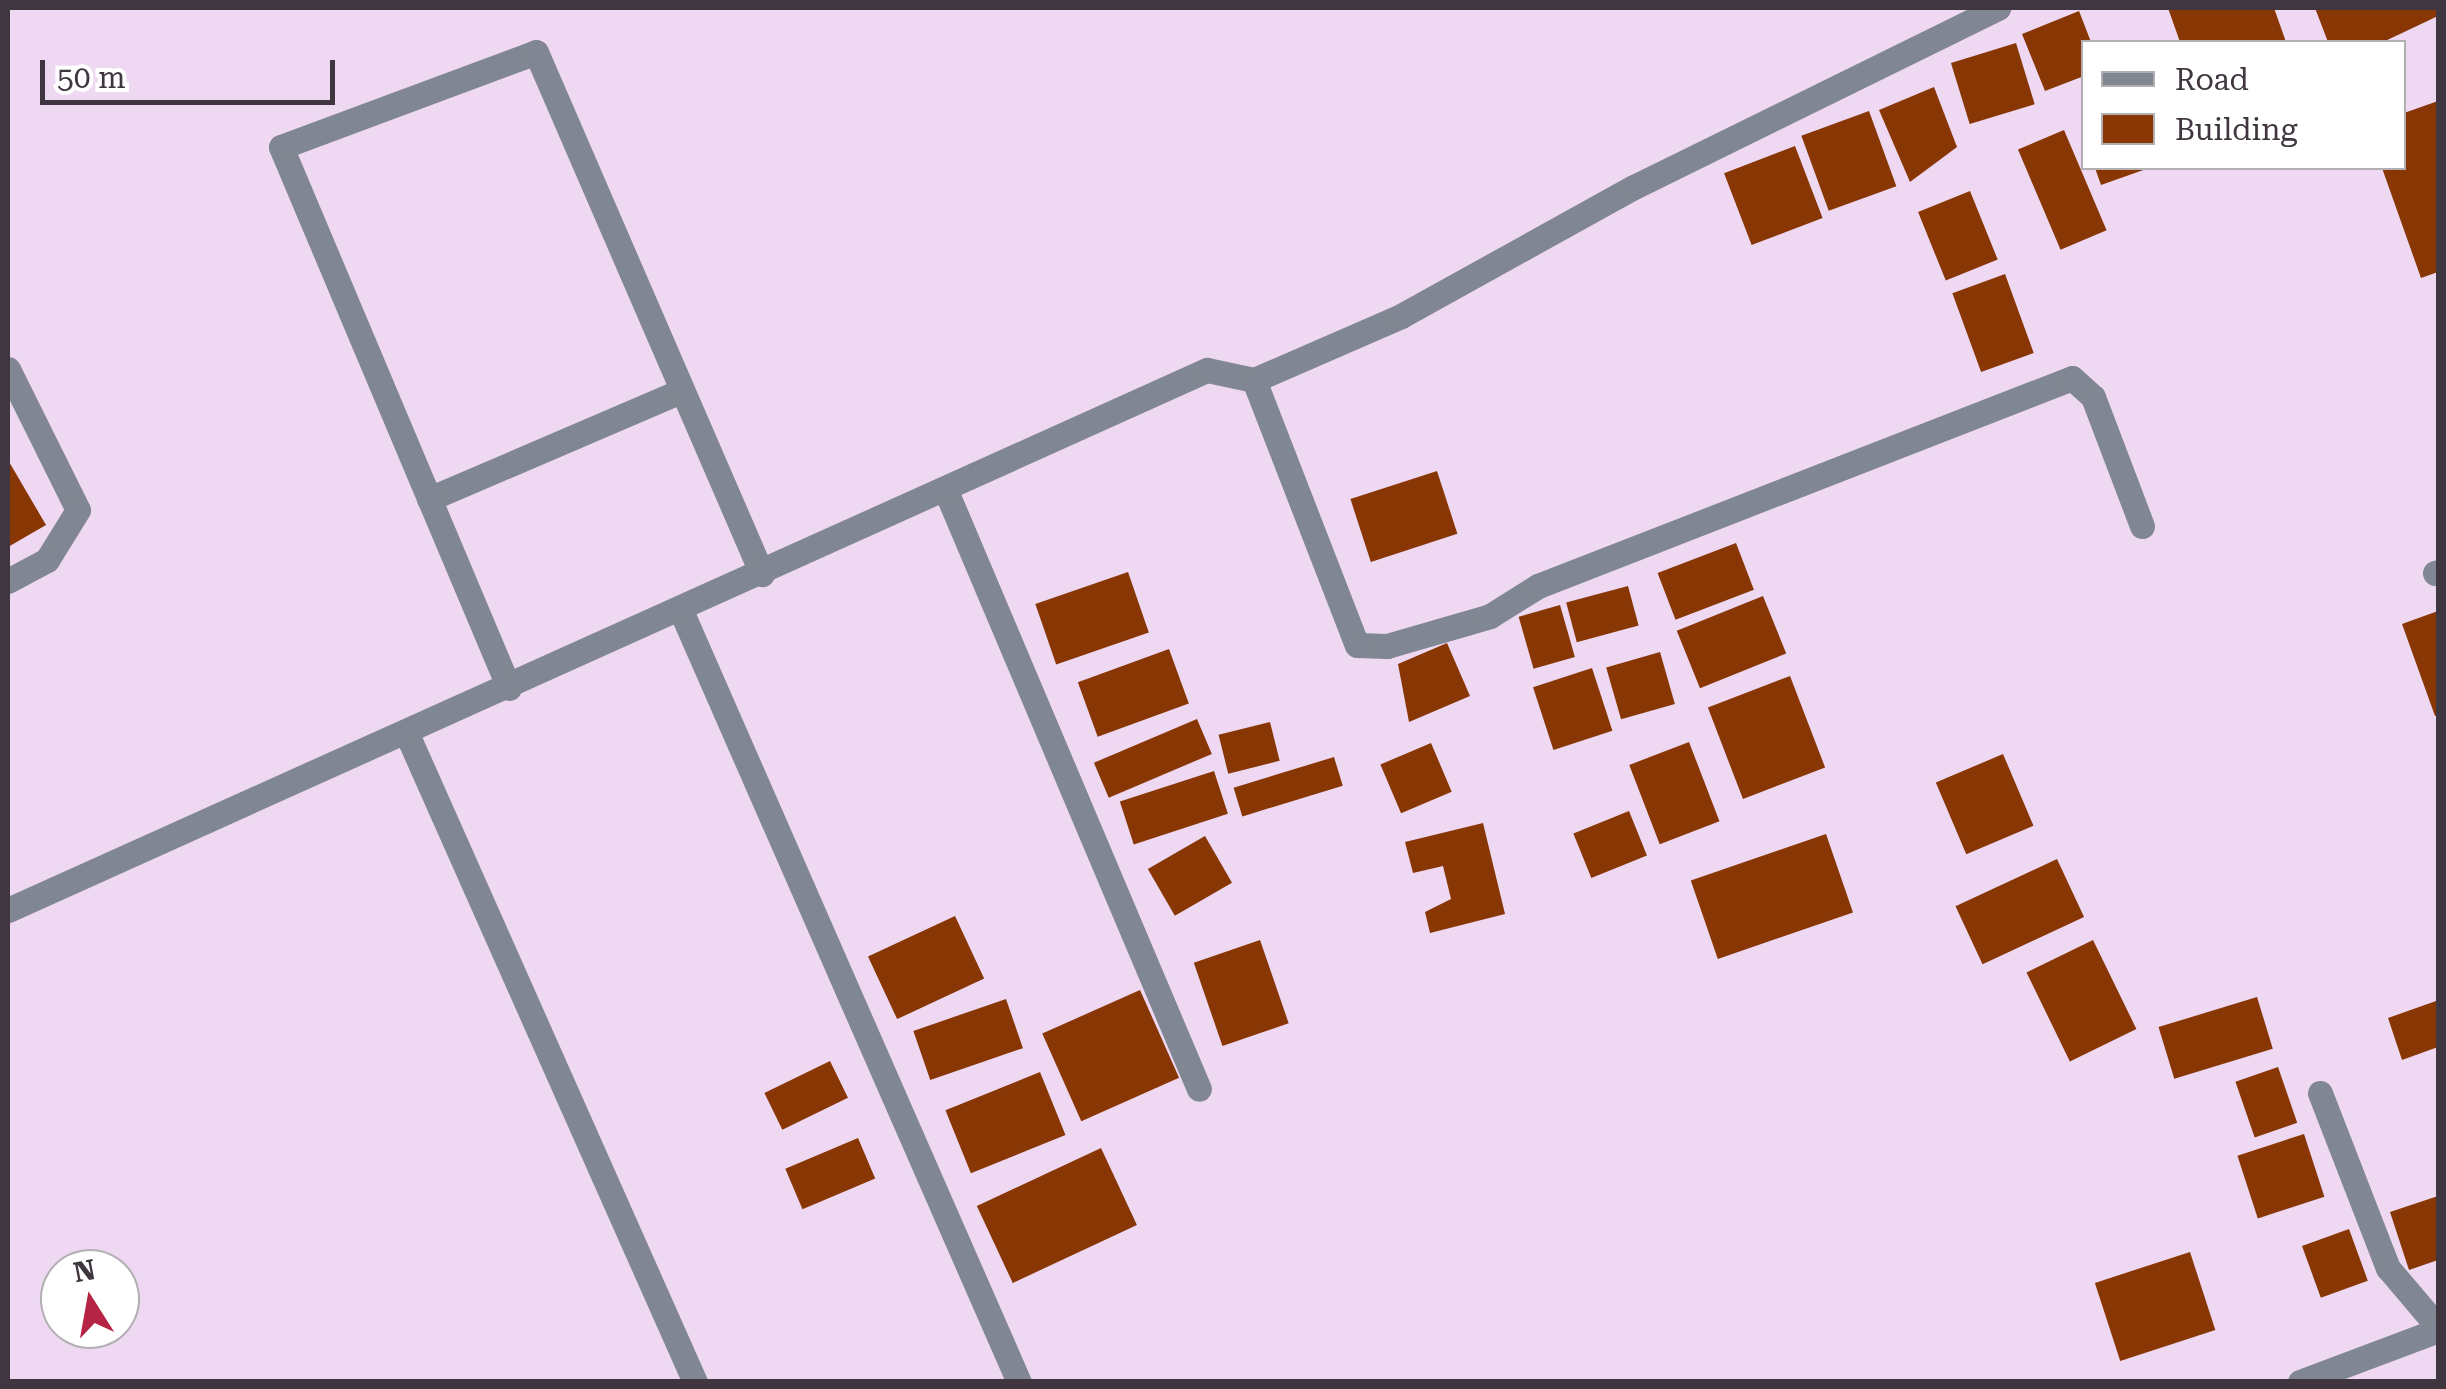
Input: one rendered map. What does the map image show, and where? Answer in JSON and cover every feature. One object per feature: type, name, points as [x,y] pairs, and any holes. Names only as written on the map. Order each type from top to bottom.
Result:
[{"type":"street","points":[[8,910],[682,613],[1208,370],[1254,380],[1400,316],[1634,187],[1998,8]]},
{"type":"street","points":[[509,688],[281,147],[536,52],[762,574]]},
{"type":"street","points":[[8,369],[78,510],[47,560],[8,581]]},
{"type":"street","points":[[1254,380],[1357,645],[1387,646],[1490,616],[1538,586],[2072,378],[2093,397],[2142,526]]},
{"type":"street","points":[[429,499],[680,391]]},
{"type":"street","points":[[946,492],[1199,1089]]},
{"type":"street","points":[[682,613],[1019,1382]]},
{"type":"street","points":[[407,734],[695,1382]]},
{"type":"street","points":[[2300,1382],[2438,1329],[2388,1268],[2320,1093]]},
{"type":"building","points":[[2168,8],[2274,8],[2285,40],[2179,40]]},
{"type":"building","points":[[2315,8],[2438,8],[2438,16],[2387,40],[2327,40]]},
{"type":"building","points":[[2079,11],[2090,40],[2081,40],[2081,77],[2045,91],[2022,34]]},
{"type":"building","points":[[2016,43],[2035,104],[1970,124],[1951,63]]},
{"type":"building","points":[[1934,87],[1957,147],[1910,182],[1879,110]]},
{"type":"building","points":[[2438,101],[2438,272],[2421,278],[2383,170],[2406,170],[2406,112]]},
{"type":"building","points":[[1869,111],[1896,186],[1829,211],[1801,136]]},
{"type":"building","points":[[2064,130],[2107,230],[2061,250],[2018,150]]},
{"type":"building","points":[[1795,146],[1823,218],[1752,245],[1724,173]]},
{"type":"building","points":[[2096,170],[2143,170],[2101,185]]},
{"type":"building","points":[[1970,191],[1998,260],[1946,281],[1918,212]]},
{"type":"building","points":[[2005,274],[2034,353],[1981,372],[1952,293]]},
{"type":"building","points":[[8,460],[46,525],[8,547]]},
{"type":"building","points":[[1437,471],[1457,534],[1371,562],[1350,499]]},
{"type":"building","points":[[1736,543],[1754,590],[1675,620],[1658,573]]},
{"type":"building","points":[[1128,572],[1149,633],[1056,664],[1035,604]]},
{"type":"building","points":[[1628,586],[1639,626],[1577,642],[1566,603]]},
{"type":"building","points":[[1763,596],[1786,653],[1700,688],[1677,631]]},
{"type":"building","points":[[1560,605],[1575,657],[1534,669],[1519,617]]},
{"type":"building","points":[[2438,611],[2438,715],[2435,716],[2402,624]]},
{"type":"building","points":[[1447,643],[1470,696],[1409,722],[1398,664]]},
{"type":"building","points":[[1169,649],[1189,704],[1098,737],[1078,682]]},
{"type":"building","points":[[1660,652],[1675,704],[1621,719],[1606,667]]},
{"type":"building","points":[[1592,668],[1612,731],[1553,750],[1533,687]]},
{"type":"building","points":[[1790,676],[1825,767],[1743,799],[1708,708]]},
{"type":"building","points":[[1197,719],[1212,754],[1109,798],[1094,763]]},
{"type":"building","points":[[1270,722],[1280,761],[1228,774],[1219,735]]},
{"type":"building","points":[[1689,742],[1719,821],[1660,844],[1629,765]]},
{"type":"building","points":[[1431,743],[1452,792],[1401,813],[1380,764]]},
{"type":"building","points":[[2003,754],[2033,826],[1966,854],[1936,783]]},
{"type":"building","points":[[1334,757],[1343,786],[1242,816],[1234,788]]},
{"type":"building","points":[[1214,771],[1228,814],[1134,844],[1120,802]]},
{"type":"building","points":[[1629,811],[1647,856],[1591,878],[1573,833]]},
{"type":"building","points":[[1483,823],[1505,914],[1430,933],[1425,912],[1451,899],[1443,866],[1413,873],[1405,842]]},
{"type":"building","points":[[1826,834],[1853,912],[1718,959],[1691,881]]},
{"type":"building","points":[[1205,836],[1232,883],[1175,916],[1148,869]]},
{"type":"building","points":[[2057,859],[2084,917],[1983,964],[1955,906]]},
{"type":"building","points":[[955,916],[984,979],[897,1019],[868,957]]},
{"type":"building","points":[[1260,940],[1289,1023],[1222,1046],[1194,963]]},
{"type":"building","points":[[2093,940],[2136,1029],[2070,1061],[2026,972]]},
{"type":"building","points":[[1140,990],[1179,1078],[1081,1121],[1042,1034]]},
{"type":"building","points":[[2257,997],[2273,1049],[2174,1079],[2159,1027]]},
{"type":"building","points":[[1006,999],[1023,1048],[930,1080],[913,1031]]},
{"type":"building","points":[[2436,1001],[2438,1047],[2402,1060],[2388,1018]]},
{"type":"building","points":[[830,1061],[848,1098],[782,1130],[764,1093]]},
{"type":"building","points":[[2278,1067],[2297,1123],[2255,1137],[2235,1082]]},
{"type":"building","points":[[1040,1072],[1065,1135],[971,1173],[945,1110]]},
{"type":"building","points":[[2304,1134],[2324,1197],[2258,1218],[2237,1156]]},
{"type":"building","points":[[858,1138],[875,1179],[802,1209],[785,1169]]},
{"type":"building","points":[[1101,1148],[1137,1225],[1013,1283],[977,1206]]},
{"type":"building","points":[[2438,1196],[2438,1260],[2409,1270],[2390,1212]]},
{"type":"building","points":[[2349,1229],[2368,1281],[2321,1298],[2302,1246]]},
{"type":"building","points":[[2190,1252],[2215,1330],[2120,1361],[2095,1283]]}]
